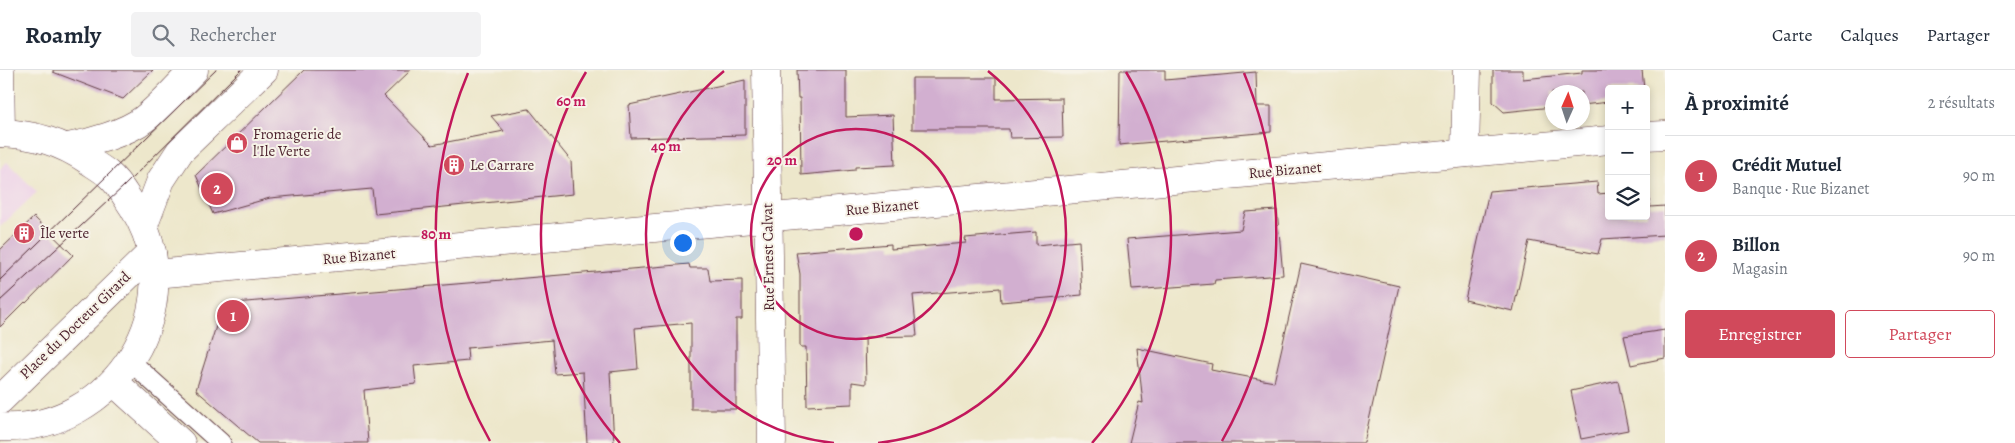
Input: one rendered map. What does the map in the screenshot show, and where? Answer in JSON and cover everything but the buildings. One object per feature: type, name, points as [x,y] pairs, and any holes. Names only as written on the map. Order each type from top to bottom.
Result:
[{"type":"street","points":[[0,70],[1,133]]},
{"type":"street","points":[[68,147],[85,144],[113,134],[143,120],[194,70]]},
{"type":"street","points":[[144,225],[161,180],[180,151],[264,70]]},
{"type":"street","name":"Rue Ernest Calvat","points":[[766,70],[772,443]]},
{"type":"street","points":[[1465,153],[1466,70]]},
{"type":"street","name":"Place du Docteur Girard","points":[[0,427],[29,425],[54,420],[87,404],[122,371],[137,350],[151,313],[153,263],[144,225],[122,188],[108,174],[68,147],[37,137],[1,133]]},
{"type":"street","points":[[1650,136],[1665,135]]},
{"type":"street","name":"Rue Bizanet","points":[[153,263],[767,218],[1605,140]]},
{"type":"street","name":"Place du Docteur Girard","points":[[0,400],[153,263]]},
{"type":"street","points":[[122,371],[181,443]]},
{"type":"lane","points":[[122,371],[221,443]]},
{"type":"shaded area","points":[[7,162],[37,192],[0,227],[0,169]]},
{"type":"tram line","points":[[0,280],[216,70]]},
{"type":"tram line","points":[[0,301],[122,188],[241,70]]},
{"type":"place","name":"Fromagerie de l'Ile Verte","points":[[237,143]]},
{"type":"place","name":"Le Carrare","points":[[454,165]]},
{"type":"place","name":"Billon","points":[[217,189]]},
{"type":"place","name":"Île verte","points":[[24,233]]},
{"type":"place","name":"Crédit Mutuel","points":[[233,316]]}]
